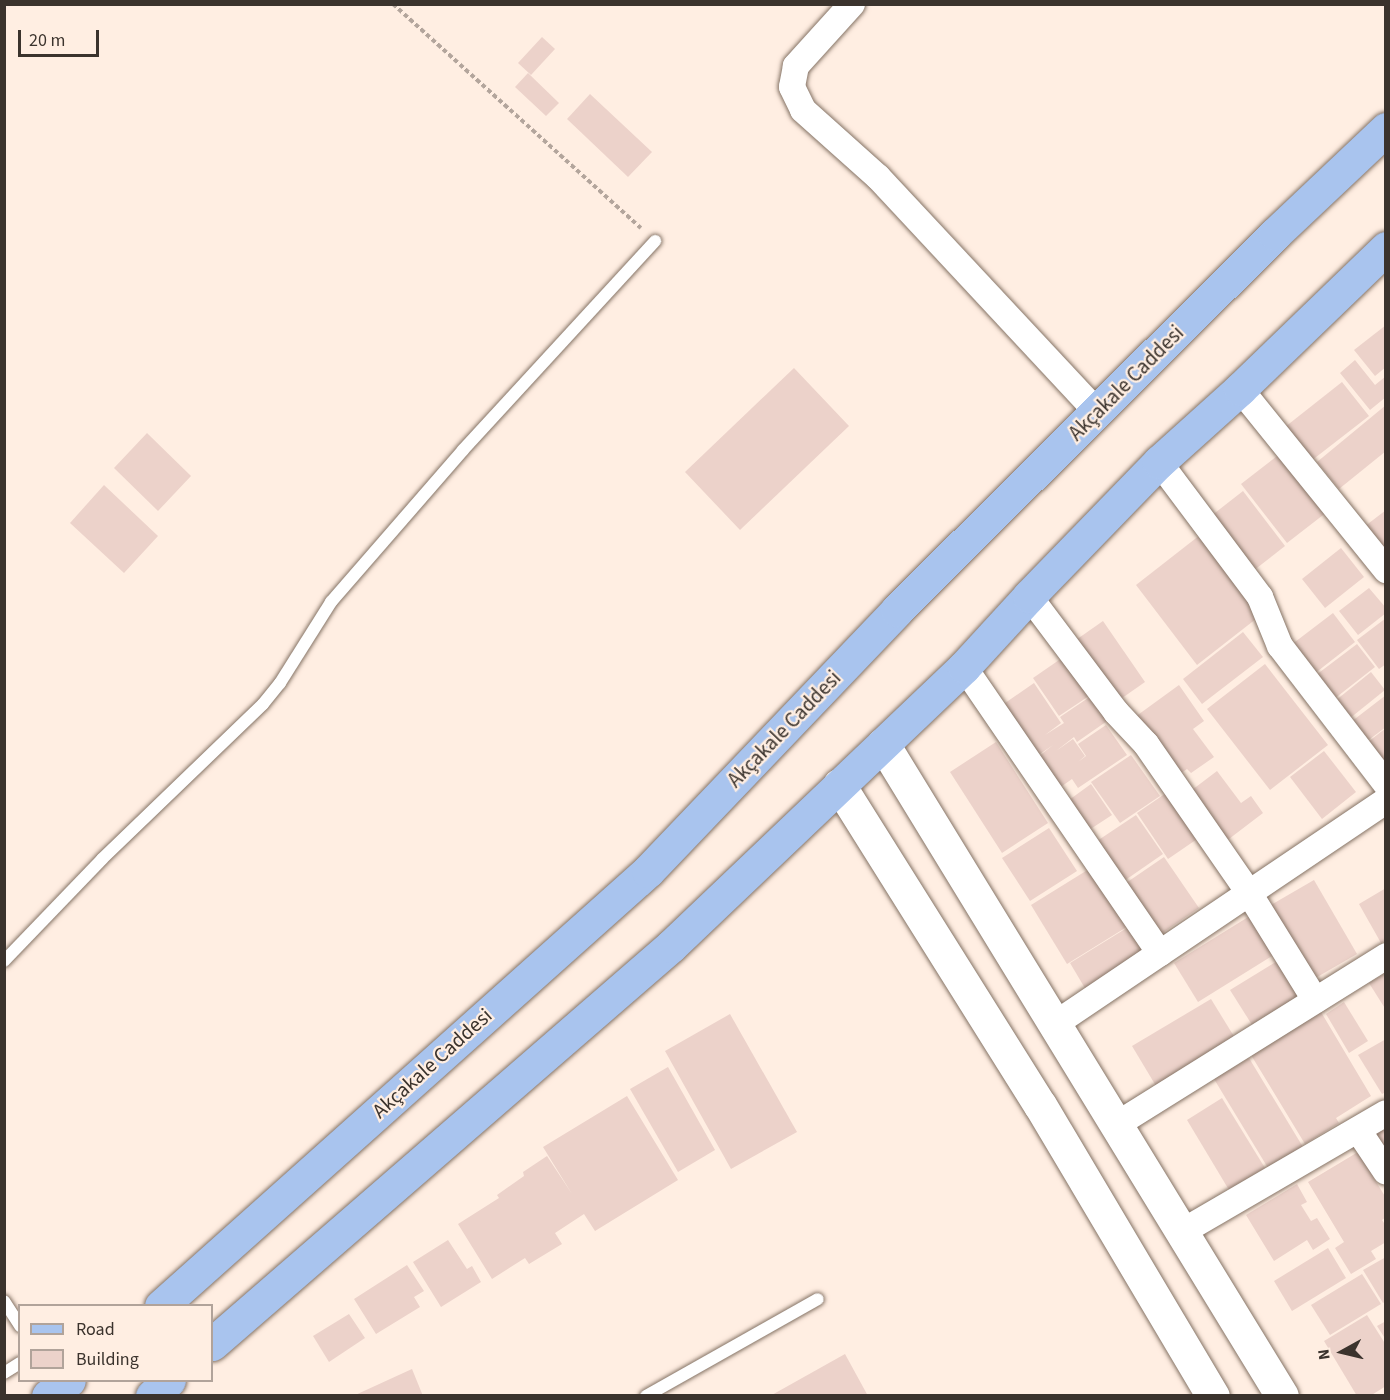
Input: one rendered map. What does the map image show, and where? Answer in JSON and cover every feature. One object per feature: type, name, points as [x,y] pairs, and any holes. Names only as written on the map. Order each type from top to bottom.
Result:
[{"type":"main road","name":"Akçakale Caddesi","points":[[162,1304],[648,871],[897,610],[1275,234],[1386,129]]},
{"type":"main road","points":[[213,1343],[671,946],[964,667],[1029,596],[1160,462],[1382,260]]},
{"type":"main road","points":[[883,744],[1180,1233],[1282,1395]]},
{"type":"main road","points":[[839,785],[1040,1105],[1213,1395]]},
{"type":"main road","points":[[152,1395],[167,1382]]},
{"type":"street","points":[[852,4],[796,66],[792,87],[803,110],[878,177],[1097,412]]},
{"type":"street","points":[[1240,389],[1386,570]]},
{"type":"street","points":[[1055,1024],[1384,801],[1280,646],[1260,597],[1160,462]]},
{"type":"street","points":[[1029,596],[1116,712],[1146,744],[1250,893],[1315,1000]]},
{"type":"street","points":[[964,667],[1160,953]]},
{"type":"street","points":[[1116,1125],[1386,956]]},
{"type":"street","points":[[1180,1233],[1386,1113]]},
{"type":"street","points":[[1358,1130],[1386,1172]]},
{"type":"lane","points":[[4,961],[102,859],[263,704],[280,683],[331,602],[463,450],[655,241]]},
{"type":"lane","points":[[646,1395],[818,1299]]},
{"type":"lane","points":[[4,1301],[18,1323]]},
{"type":"lane","points":[[4,1373],[18,1364]]},
{"type":"path","points":[[393,4],[655,241]]},
{"type":"building","points":[[542,37],[555,49],[531,75],[518,63]]},
{"type":"building","points":[[528,73],[559,103],[546,116],[515,87]]},
{"type":"building","points":[[590,94],[652,152],[628,177],[567,119]]},
{"type":"building","points":[[1386,325],[1386,367],[1375,376],[1354,350]]},
{"type":"building","points":[[1355,360],[1375,385],[1386,376],[1386,397],[1370,410],[1340,373]]},
{"type":"building","points":[[794,368],[849,426],[740,530],[685,472]]},
{"type":"building","points":[[1342,382],[1369,416],[1311,461],[1285,427]]},
{"type":"building","points":[[1386,405],[1386,451],[1339,489],[1317,462]]},
{"type":"building","points":[[147,433],[191,476],[158,511],[114,468]]},
{"type":"building","points":[[1281,453],[1327,512],[1287,543],[1241,484]]},
{"type":"building","points":[[104,485],[158,536],[124,573],[70,523]]},
{"type":"building","points":[[1243,491],[1285,546],[1253,571],[1211,516]]},
{"type":"building","points":[[1386,510],[1386,562],[1360,530]]},
{"type":"building","points":[[1200,535],[1261,615],[1197,665],[1136,585]]},
{"type":"building","points":[[1341,548],[1364,577],[1325,608],[1302,579]]},
{"type":"building","points":[[1369,588],[1386,608],[1386,613],[1358,635],[1339,611]]},
{"type":"building","points":[[1333,613],[1355,642],[1314,674],[1291,645]]},
{"type":"building","points":[[1386,618],[1386,664],[1379,669],[1357,640]]},
{"type":"building","points":[[1103,621],[1145,682],[1115,703],[1073,642]]},
{"type":"building","points":[[1243,632],[1263,657],[1202,704],[1183,679]]},
{"type":"building","points":[[1357,644],[1375,667],[1334,699],[1316,675]]},
{"type":"building","points":[[1062,658],[1089,696],[1059,716],[1033,678]]},
{"type":"building","points":[[1265,664],[1328,745],[1270,790],[1207,709]]},
{"type":"building","points":[[1371,672],[1385,690],[1344,723],[1330,705]]},
{"type":"building","points":[[1034,683],[1061,723],[1045,735],[1064,723],[1060,717],[1094,694],[1110,719],[1077,742],[1074,737],[1056,751],[1073,739],[1085,756],[1078,762],[1086,756],[1078,744],[1106,725],[1127,755],[1078,788],[1072,779],[1055,791],[1034,760],[1053,745],[1033,759],[998,708]]},
{"type":"building","points":[[1179,685],[1204,721],[1193,729],[1214,757],[1191,773],[1187,769],[1177,776],[1135,717]]},
{"type":"building","points":[[1386,695],[1386,727],[1362,745],[1347,725]]},
{"type":"building","points":[[1386,728],[1386,773],[1364,745]]},
{"type":"building","points":[[996,742],[1048,823],[1002,853],[950,772]]},
{"type":"building","points":[[1324,751],[1356,792],[1322,819],[1290,777]]},
{"type":"building","points":[[1131,755],[1160,796],[1120,823],[1091,782]]},
{"type":"building","points":[[1217,771],[1241,803],[1251,796],[1263,813],[1225,842],[1188,793]]},
{"type":"building","points":[[1091,784],[1112,815],[1089,830],[1069,800]]},
{"type":"building","points":[[1172,789],[1203,835],[1168,859],[1137,813]]},
{"type":"building","points":[[1136,815],[1163,854],[1124,881],[1097,841]]},
{"type":"building","points":[[1049,828],[1077,871],[1030,901],[1002,858]]},
{"type":"building","points":[[1164,857],[1199,908],[1158,936],[1123,885]]},
{"type":"building","points":[[1094,866],[1130,925],[1067,964],[1031,905]]},
{"type":"building","points":[[1314,880],[1357,954],[1312,980],[1269,906]]},
{"type":"building","points":[[1386,888],[1386,940],[1381,943],[1359,904]]},
{"type":"building","points":[[1253,914],[1277,953],[1198,1002],[1174,963]]},
{"type":"building","points":[[1130,926],[1149,958],[1089,995],[1070,963]]},
{"type":"building","points":[[1279,960],[1302,999],[1254,1028],[1230,990]]},
{"type":"building","points":[[1386,973],[1386,1010],[1369,983]]},
{"type":"building","points":[[1211,999],[1235,1038],[1156,1086],[1132,1046]]},
{"type":"building","points":[[1344,1002],[1368,1041],[1349,1053],[1326,1014]]},
{"type":"building","points":[[1321,1012],[1371,1096],[1336,1118],[1339,1123],[1305,1144],[1251,1055]]},
{"type":"building","points":[[730,1014],[797,1132],[731,1169],[665,1051]]},
{"type":"building","points":[[1386,1039],[1386,1092],[1382,1094],[1358,1055]]},
{"type":"building","points":[[1249,1058],[1303,1147],[1268,1168],[1214,1079]]},
{"type":"building","points":[[668,1067],[715,1150],[678,1172],[630,1089]]},
{"type":"building","points":[[627,1096],[678,1180],[595,1231],[584,1214],[555,1233],[562,1244],[529,1264],[525,1258],[492,1279],[458,1224],[499,1198],[497,1195],[524,1176],[523,1172],[547,1156],[572,1194],[543,1147]]},
{"type":"building","points":[[1222,1098],[1265,1168],[1229,1190],[1187,1120]]},
{"type":"building","points":[[1386,1124],[1386,1155],[1372,1132]]},
{"type":"building","points":[[1358,1152],[1386,1198],[1386,1217],[1382,1220],[1386,1226],[1386,1242],[1371,1251],[1376,1259],[1351,1274],[1335,1248],[1344,1242],[1308,1182]]},
{"type":"building","points":[[1297,1184],[1307,1202],[1301,1205],[1311,1221],[1317,1218],[1330,1239],[1313,1250],[1307,1240],[1274,1261],[1246,1215]]},
{"type":"building","points":[[448,1240],[467,1269],[472,1266],[481,1282],[441,1307],[413,1262]]},
{"type":"building","points":[[1328,1248],[1346,1278],[1292,1311],[1274,1281]]},
{"type":"building","points":[[1386,1257],[1386,1301],[1383,1303],[1363,1270]]},
{"type":"building","points":[[407,1265],[424,1291],[414,1297],[420,1307],[376,1334],[354,1299]]},
{"type":"building","points":[[1362,1274],[1381,1304],[1330,1335],[1311,1305]]},
{"type":"building","points":[[349,1314],[365,1338],[329,1362],[313,1336]]},
{"type":"building","points":[[1367,1315],[1386,1345],[1386,1386],[1370,1396],[1357,1396],[1324,1341]]},
{"type":"building","points":[[1386,1321],[1386,1340],[1377,1326]]},
{"type":"building","points":[[845,1354],[868,1396],[770,1396]]},
{"type":"building","points":[[412,1369],[423,1396],[353,1396]]}]
